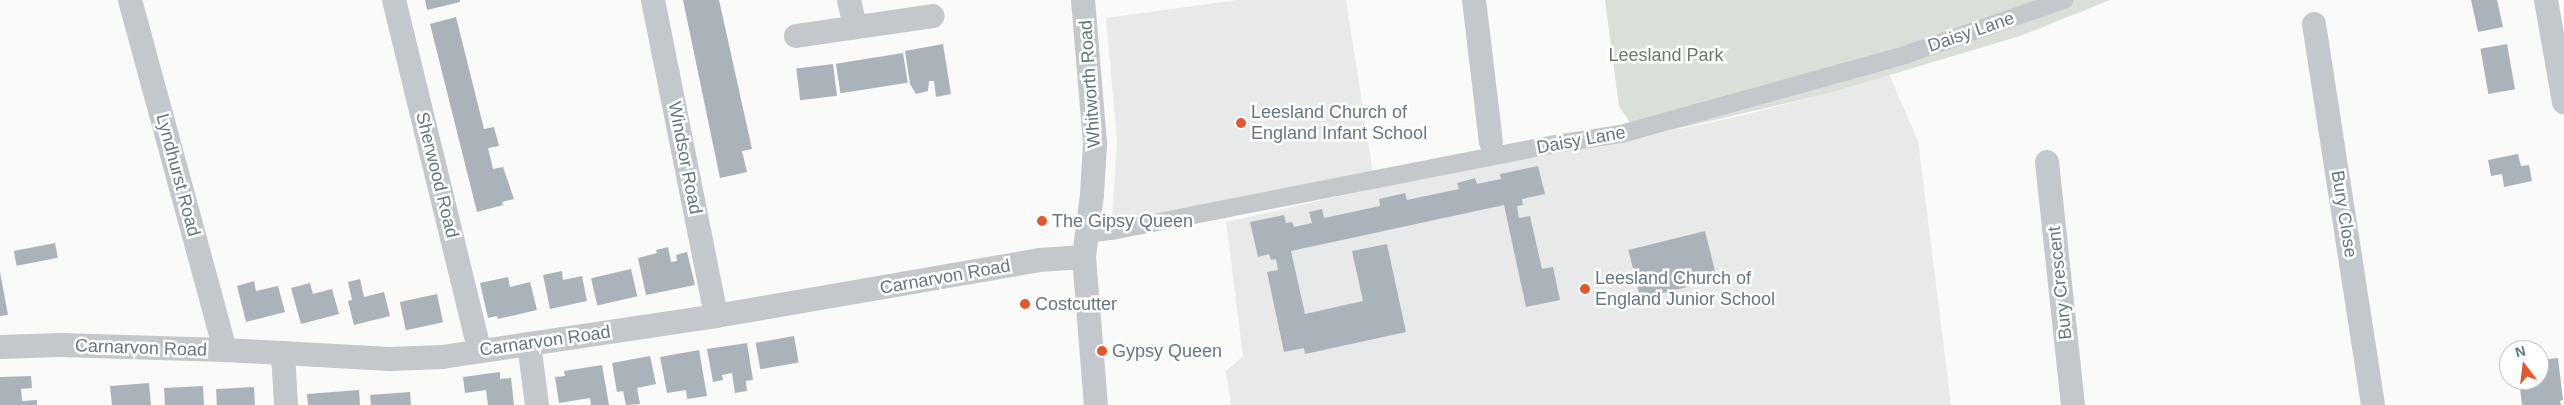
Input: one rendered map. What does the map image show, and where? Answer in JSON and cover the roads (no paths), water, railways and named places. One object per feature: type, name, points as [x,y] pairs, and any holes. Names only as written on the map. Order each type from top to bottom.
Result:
[{"type":"street","name":"Lyndhurst Road","points":[[130,0],[226,350]]},
{"type":"street","name":"Sherwood Road","points":[[394,0],[479,350]]},
{"type":"street","name":"Windsor Road","points":[[653,0],[716,316]]},
{"type":"street","points":[[849,0],[855,27]]},
{"type":"street","name":"Whitworth Road","points":[[1083,0],[1092,81],[1095,167],[1085,245],[1096,405]]},
{"type":"street","points":[[1474,0],[1491,142]]},
{"type":"street","name":"Daisy Lane","points":[[1085,245],[1112,231],[1562,142],[1621,134],[1899,57],[2064,0]]},
{"type":"street","points":[[2546,0],[2564,102]]},
{"type":"street","points":[[796,36],[932,16]]},
{"type":"street","name":"Bury Close","points":[[2314,24],[2373,405]]},
{"type":"street","name":"Bury Crescent","points":[[2047,162],[2073,405]]},
{"type":"street","name":"Carnarvon Road","points":[[0,347],[60,345],[226,350],[390,359],[442,356],[716,316],[1039,260],[1085,245]]},
{"type":"street","points":[[528,344],[537,405]]},
{"type":"street","points":[[283,353],[286,405]]},
{"type":"place","name":"Leesland Church of England Infant School","points":[[1241,123]]},
{"type":"place","name":"The Gipsy Queen","points":[[1042,221]]},
{"type":"place","name":"Leesland Church of England Junior School","points":[[1585,289]]},
{"type":"place","name":"Costcutter","points":[[1025,304]]},
{"type":"place","name":"Gypsy Queen","points":[[1102,351]]},
{"type":"park label","name":"Leesland Park","points":[[1666,55]]}]
